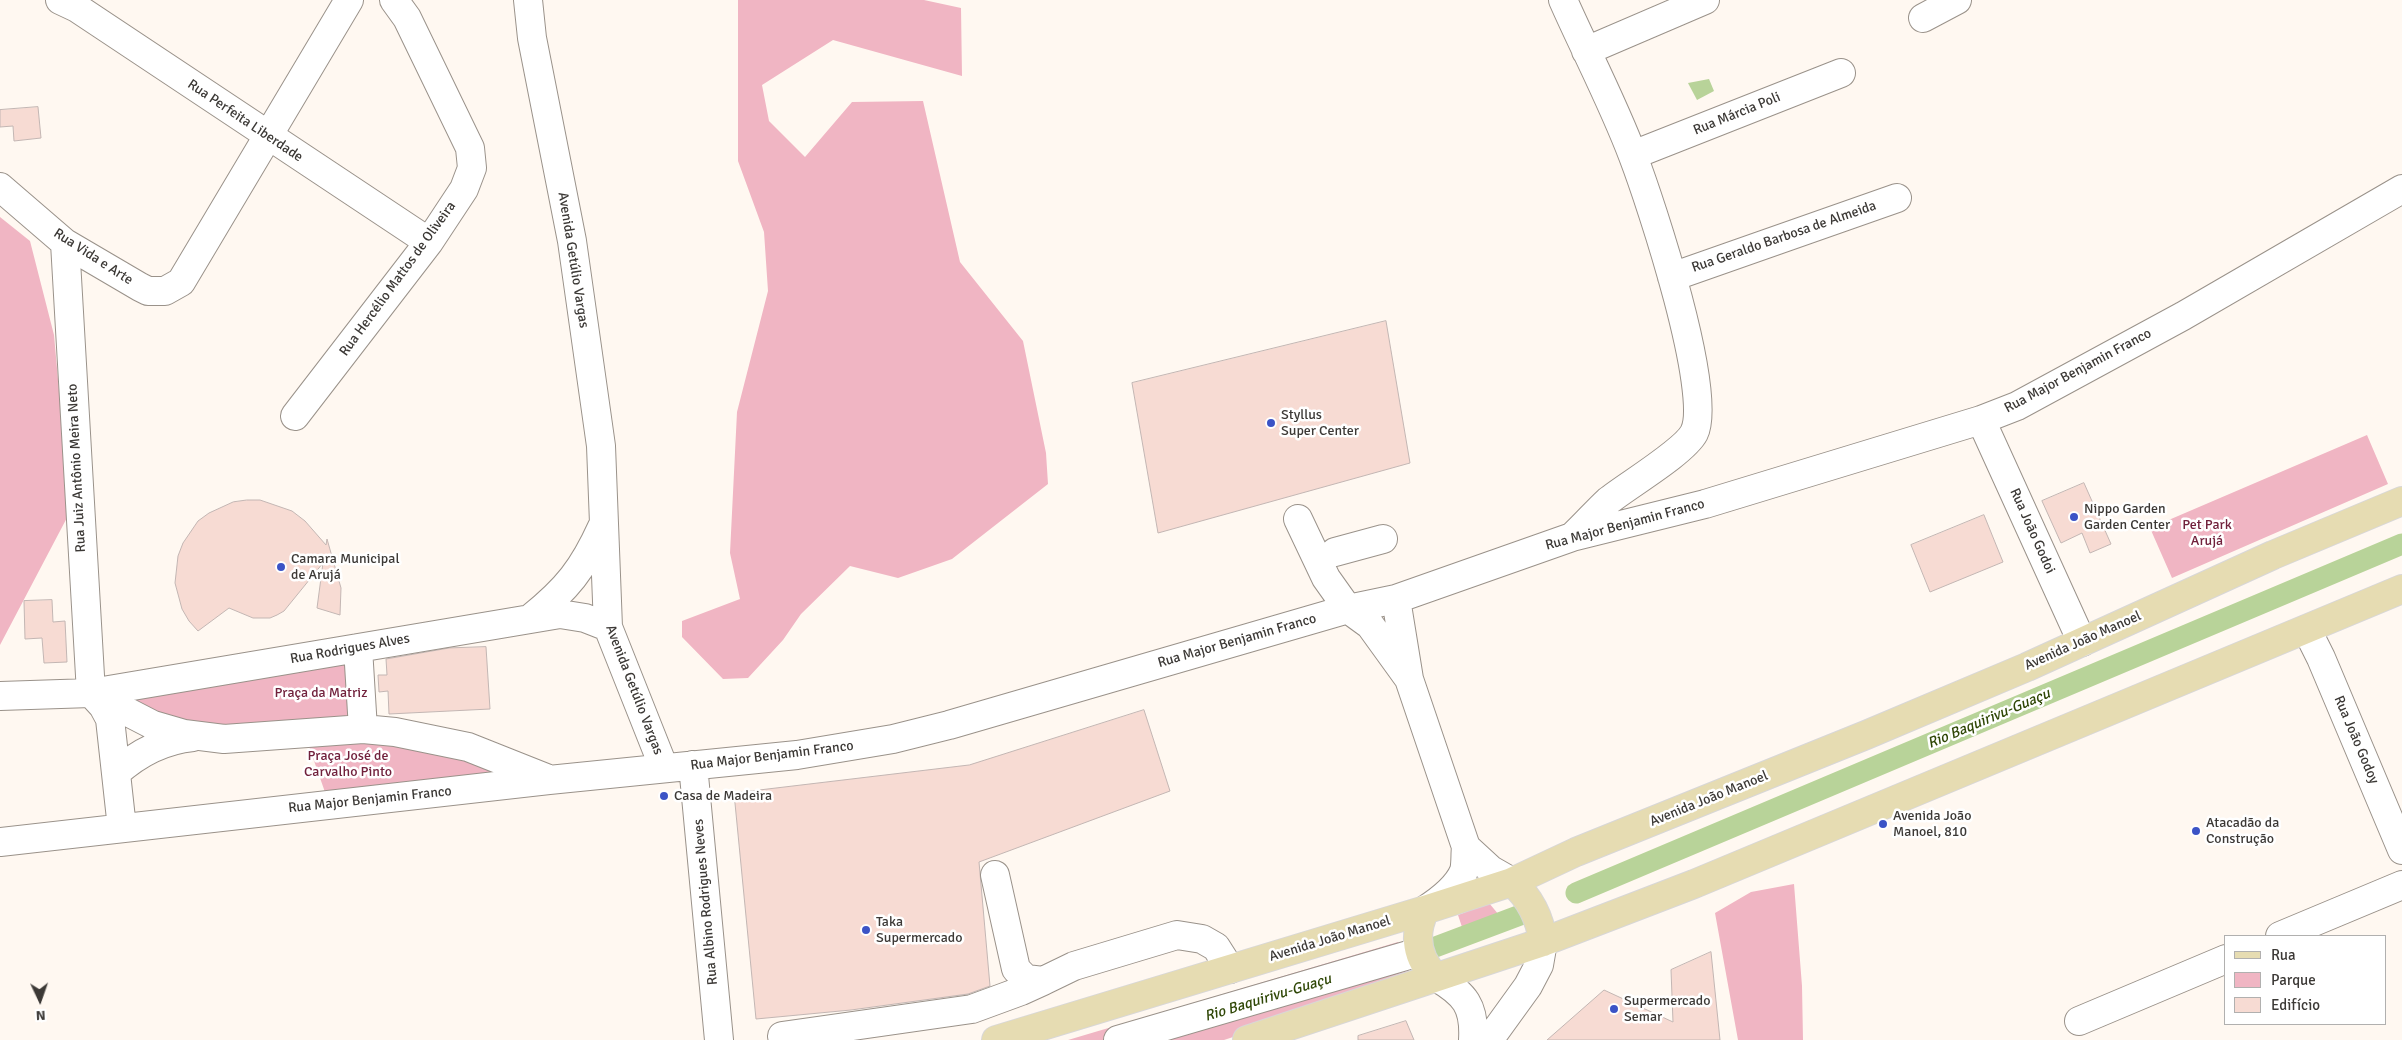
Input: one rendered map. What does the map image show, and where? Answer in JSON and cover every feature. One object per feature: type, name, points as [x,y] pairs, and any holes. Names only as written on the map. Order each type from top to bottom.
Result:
[{"type":"main road","name":"Avenida João Manoel","points":[[996,1040],[1512,882],[1576,852],[1866,735],[2082,642],[2272,556],[2402,501]]},
{"type":"main road","points":[[1247,1040],[1543,942],[1828,830],[2402,590]]},
{"type":"main road","points":[[1512,882],[1532,905],[1540,925],[1543,942]]},
{"type":"main road","points":[[1425,910],[1417,932],[1419,952],[1423,963],[1436,978]]},
{"type":"street","name":"Rua Perfeita Liberdade","points":[[60,0],[77,8],[266,136],[429,242]]},
{"type":"street","points":[[266,136],[349,0]]},
{"type":"street","name":"Rua Hercélio Mattos de Oliveira","points":[[295,416],[429,242],[468,184],[472,168],[470,148],[407,18],[394,0]]},
{"type":"street","name":"Avenida Getúlio Vargas","points":[[528,0],[532,38],[572,241],[601,446],[605,521],[604,576],[608,626],[664,768]]},
{"type":"street","points":[[1563,0],[1633,155],[1672,276],[1697,378],[1698,424],[1693,436],[1680,449],[1608,502],[1572,537]]},
{"type":"street","points":[[1586,51],[1705,0]]},
{"type":"street","points":[[1923,18],[1957,0]]},
{"type":"street","name":"Rua Márcia Poli","points":[[1633,155],[1841,73]]},
{"type":"street","name":"Rua Vida e Arte","points":[[0,188],[65,243],[148,291],[165,291],[181,282],[266,136]]},
{"type":"street","name":"Rua Major Benjamin Franco","points":[[0,842],[549,780],[797,755],[893,739],[949,725],[1348,609],[1396,599],[1572,537],[1705,504],[1982,420],[2017,406],[2183,316],[2402,188]]},
{"type":"street","name":"Rua Geraldo Barbosa de Almeida","points":[[1672,276],[1897,198]]},
{"type":"street","name":"Rua Juiz Antônio Meira Neto","points":[[65,243],[90,692]]},
{"type":"street","name":"Rua João Godoi","points":[[1982,420],[2082,642]]},
{"type":"street","points":[[1298,519],[1326,578],[1348,609],[1370,625],[1409,679]]},
{"type":"street","name":"Avenida Getúlio Vargas","points":[[530,618],[558,596],[574,577],[592,548],[605,521]]},
{"type":"street","points":[[1335,552],[1383,539]]},
{"type":"street","points":[[1396,599],[1409,679],[1466,847],[1464,870],[1457,882],[1439,901],[1425,910]]},
{"type":"street","name":"Rua Rodrigues Alves","points":[[0,696],[90,692],[560,614],[585,618],[608,626]]},
{"type":"street","name":"Rua João Godoy","points":[[2307,630],[2321,658],[2402,850]]},
{"type":"street","points":[[358,648],[363,729]]},
{"type":"street","points":[[90,692],[153,725],[184,734],[224,739],[363,729],[421,736],[468,747],[549,780]]},
{"type":"street","points":[[90,692],[103,706],[110,719],[122,828]]},
{"type":"street","points":[[116,773],[139,755],[153,748],[168,742],[200,736]]},
{"type":"street","name":"Rua Albino Rodrigues Neves","points":[[693,765],[719,1040]]},
{"type":"street","points":[[1466,847],[1491,870],[1512,882]]},
{"type":"street","points":[[995,875],[1016,969],[1026,979],[1042,981]]},
{"type":"street","points":[[2282,935],[2402,885]]},
{"type":"street","points":[[782,1036],[972,1009],[1022,991],[1074,966],[1177,935],[1202,939],[1216,947],[1230,969]]},
{"type":"street","points":[[1489,1040],[1528,986],[1539,965],[1543,942]]},
{"type":"street","points":[[1118,1040],[1419,952]]},
{"type":"street","points":[[2079,1021],[2224,960]]},
{"type":"street","points":[[1436,978],[1451,986],[1468,1004],[1472,1015],[1473,1040]]},
{"type":"green space","points":[[738,0],[924,0],[961,8],[962,76],[833,40],[762,85],[769,121],[805,157],[852,102],[923,101],[960,262],[1023,341],[1046,453],[1048,484],[952,559],[898,578],[850,566],[801,614],[783,640],[748,678],[723,679],[682,637],[682,621],[740,599],[730,553],[737,412],[768,291],[764,232],[738,161]]},
{"type":"green space","points":[[0,217],[30,241],[54,335],[70,512],[0,645]]},
{"type":"green space","name":"Pet Park Arujá","points":[[2367,435],[2388,484],[2172,578],[2150,528]]},
{"type":"green space","name":"Praça da Matriz","points":[[354,658],[357,721],[222,731],[183,726],[113,696]]},
{"type":"green space","name":"Praça José de Carvalho Pinto","points":[[403,737],[515,775],[326,795],[306,738]]},
{"type":"green space","points":[[1794,884],[1802,986],[1803,1040],[1738,1040],[1715,913],[1751,892]]},
{"type":"green space","points":[[1489,903],[1499,915],[1497,930],[1466,939],[1458,915]]},
{"type":"green space","points":[[1398,942],[1410,960],[1408,979],[1224,1040],[1068,1040]]},
{"type":"shaded area","points":[[1709,79],[1714,91],[1697,100],[1688,83]]},
{"type":"building","points":[[38,107],[41,138],[14,141],[13,126],[0,127],[0,110]]},
{"type":"building","name":"Styllus Super Center","points":[[1386,321],[1410,463],[1158,533],[1132,383]]},
{"type":"building","name":"Nippo Garden Garden Center","points":[[2084,483],[2111,544],[2090,553],[2082,533],[2061,543],[2042,501]]},
{"type":"building","name":"Camara Municipal de Arujá","points":[[260,500],[292,511],[305,521],[326,545],[327,539],[341,588],[340,615],[317,608],[323,563],[284,611],[277,615],[270,618],[253,618],[229,608],[198,631],[189,621],[182,609],[175,583],[178,556],[183,543],[198,521],[209,513],[233,502]]},
{"type":"building","points":[[1984,515],[2003,562],[1930,592],[1911,545]]},
{"type":"building","points":[[52,600],[53,622],[65,621],[67,662],[44,663],[42,638],[25,639],[24,601]]},
{"type":"building","points":[[486,647],[490,709],[389,714],[388,691],[379,692],[378,675],[387,675],[386,659],[449,648]]},
{"type":"building","name":"Taka Supermercado","points":[[1144,710],[1170,791],[979,862],[990,986],[968,994],[851,1010],[756,1019],[734,793],[969,765]]},
{"type":"building","points":[[1711,952],[1720,1040],[1547,1040],[1604,990],[1673,1022],[1671,970]]},
{"type":"building","points":[[1406,1021],[1414,1040],[1358,1040],[1358,1036]]},
{"type":"waterway","name":"Rio Baquirivu-Guaçu","points":[[1576,893],[2402,544]]},
{"type":"waterway","name":"Rio Baquirivu-Guaçu","points":[[1430,949],[1523,914]]},
{"type":"place","name":"Styllus Super Center","points":[[1271,423]]},
{"type":"place","name":"Nippo Garden Garden Center","points":[[2074,517]]},
{"type":"place","name":"Camara Municipal de Arujá","points":[[281,567]]},
{"type":"place","name":"Casa de Madeira","points":[[664,796]]},
{"type":"place","name":"Avenida João Manoel, 810","points":[[1883,824]]},
{"type":"place","name":"Atacadão da Construção","points":[[2196,831]]},
{"type":"place","name":"Taka Supermercado","points":[[866,930]]},
{"type":"place","name":"Supermercado Semar","points":[[1614,1009]]}]
